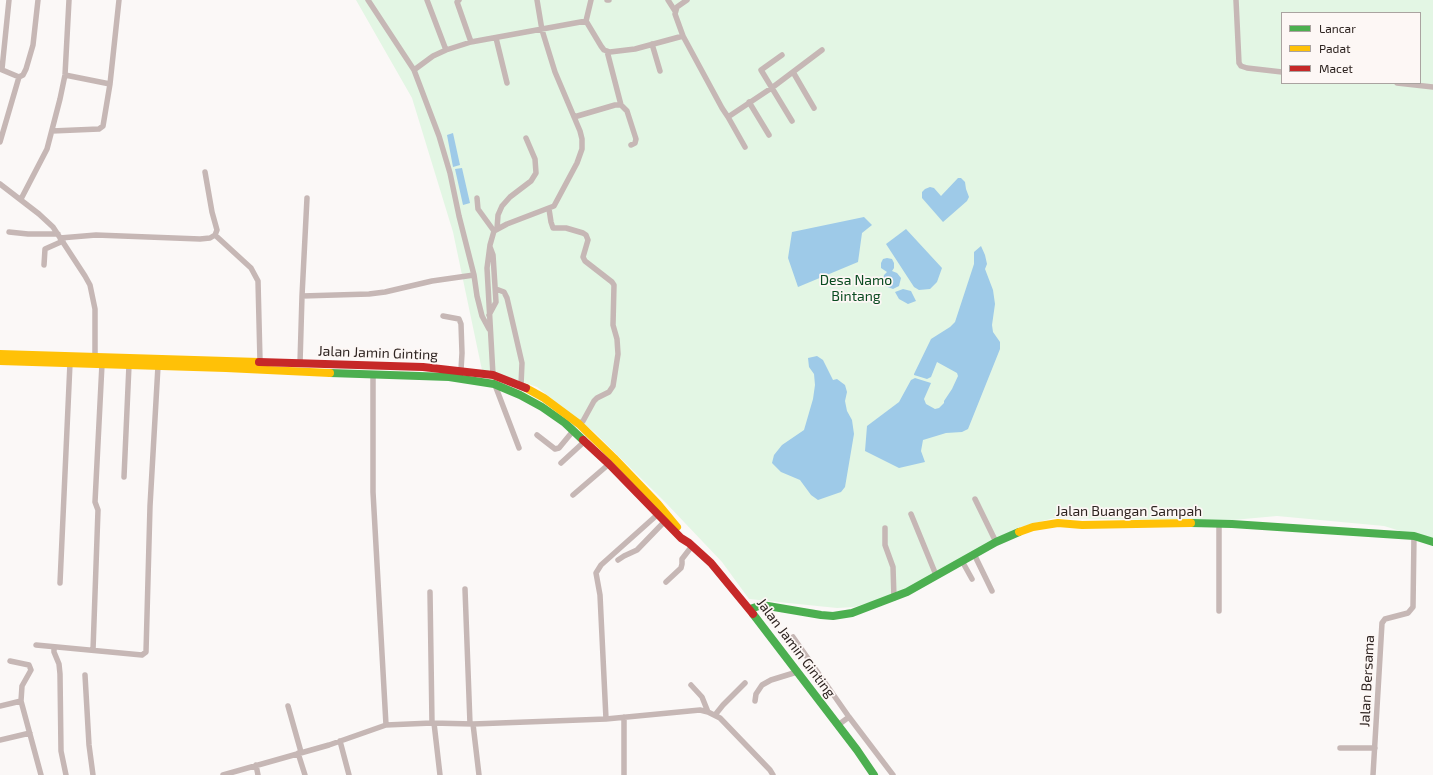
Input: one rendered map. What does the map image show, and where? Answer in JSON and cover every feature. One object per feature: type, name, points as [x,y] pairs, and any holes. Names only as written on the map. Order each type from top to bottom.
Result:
[{"type":"main road","name":"Jalan Jamin Ginting","points":[[0,354],[99,360],[260,361],[461,370],[492,375],[521,385],[544,398],[579,424],[658,504],[667,520],[711,562],[750,609],[874,775]]},
{"type":"main road","name":"Jalan Jamin Ginting","points":[[0,361],[70,363],[99,360],[129,365],[449,377],[494,384],[532,400],[558,418],[609,464],[657,515],[667,520]]},
{"type":"main road","name":"Jalan Buangan Sampah","points":[[750,609],[762,605],[797,612],[833,616],[852,613],[894,598],[996,542],[1033,527],[1058,523],[1082,525],[1168,523],[1219,524],[1414,536],[1433,542]]},
{"type":"street","points":[[8,0],[1,69],[19,77]]},
{"type":"street","points":[[0,142],[19,77],[24,74],[33,45],[38,0]]},
{"type":"street","points":[[21,199],[47,149],[52,131],[65,75],[69,0]]},
{"type":"street","points":[[52,131],[101,128],[103,125],[110,84],[119,0]]},
{"type":"street","points":[[368,0],[414,70],[444,149],[474,275],[482,316],[490,331]]},
{"type":"street","points":[[427,0],[446,50]]},
{"type":"street","points":[[459,0],[457,2],[471,42]]},
{"type":"street","points":[[495,230],[513,221],[554,206],[578,164],[582,149],[580,131],[555,72],[542,30],[537,0]]},
{"type":"street","points":[[591,0],[586,21],[601,46],[607,52],[621,105],[627,111],[636,139],[635,143],[631,144]]},
{"type":"street","points":[[668,0],[675,11],[675,16],[683,36],[745,147]]},
{"type":"street","points":[[675,11],[687,0]]},
{"type":"street","points":[[1236,0],[1239,63],[1247,68],[1281,72]]},
{"type":"street","points":[[414,70],[433,56],[471,42],[586,21]]},
{"type":"street","points":[[607,52],[652,44],[683,36]]},
{"type":"street","points":[[496,38],[507,83]]},
{"type":"street","points":[[652,44],[660,71]]},
{"type":"street","points":[[728,117],[773,87],[822,50]]},
{"type":"street","points":[[782,54],[761,70],[773,87],[792,121]]},
{"type":"street","points":[[793,72],[814,108]]},
{"type":"street","points":[[65,75],[110,84]]},
{"type":"street","points":[[1409,84],[1433,86]]},
{"type":"street","points":[[749,102],[769,135]]},
{"type":"street","points":[[574,117],[615,105],[621,105]]},
{"type":"street","points":[[492,375],[487,268],[490,245],[502,206],[510,197],[531,181],[536,173],[535,160],[526,138]]},
{"type":"street","points":[[9,232],[60,237],[96,235],[200,239],[210,238],[215,235],[217,230],[212,212],[205,172]]},
{"type":"street","points":[[0,184],[39,214],[60,237],[86,276],[90,285],[95,309],[99,360],[96,502],[98,510],[93,650]]},
{"type":"street","points":[[300,363],[307,198]]},
{"type":"street","points":[[477,198],[478,210],[495,230]]},
{"type":"street","points":[[549,209],[553,228],[566,228],[586,235],[588,240],[583,257],[585,261],[614,285],[613,325],[617,339],[618,354],[613,386],[609,392],[594,401],[583,421],[579,424]]},
{"type":"street","points":[[215,235],[251,268],[258,281],[260,361]]},
{"type":"street","points":[[44,265],[45,249],[60,237]]},
{"type":"street","points":[[490,245],[493,255],[496,288],[496,302],[490,315]]},
{"type":"street","points":[[302,296],[369,294],[385,292],[432,281],[474,275]]},
{"type":"street","points":[[496,288],[504,292],[507,298],[522,363],[521,385]]},
{"type":"street","points":[[443,316],[459,319],[461,324],[461,370]]},
{"type":"street","points":[[60,583],[70,363]]},
{"type":"street","points":[[124,477],[129,365]]},
{"type":"street","points":[[374,365],[373,492],[386,725]]},
{"type":"street","points":[[36,644],[142,655],[147,650],[150,506],[158,366]]},
{"type":"street","points":[[494,384],[519,448]]},
{"type":"street","points":[[537,435],[555,450],[559,448],[573,431]]},
{"type":"street","points":[[560,463],[585,441]]},
{"type":"street","points":[[573,495],[609,464]]},
{"type":"street","points":[[975,499],[996,542]]},
{"type":"street","points":[[911,514],[936,575]]},
{"type":"street","points":[[606,719],[600,595],[596,573],[601,565],[657,515]]},
{"type":"street","points":[[618,560],[637,550],[667,520]]},
{"type":"street","points":[[1219,524],[1219,611]]},
{"type":"street","points":[[885,528],[885,545],[893,567],[894,598]]},
{"type":"street","name":"Jalan Bersama","points":[[1373,775],[1382,623],[1385,619],[1408,613],[1413,608],[1414,536]]},
{"type":"street","points":[[666,582],[680,568],[682,559],[691,544]]},
{"type":"street","points":[[974,554],[992,591]]},
{"type":"street","points":[[962,561],[972,579]]},
{"type":"street","points":[[465,589],[471,724],[478,775]]},
{"type":"street","points":[[430,592],[433,723],[440,775]]},
{"type":"street","points":[[793,637],[849,717],[893,775]]},
{"type":"street","points":[[54,647],[60,674],[61,751],[66,775]]},
{"type":"street","points":[[10,661],[29,665],[31,670],[22,686],[21,701],[41,775]]},
{"type":"street","points":[[755,702],[756,694],[762,685],[771,680],[797,672]]},
{"type":"street","points":[[85,675],[89,745],[93,775]]},
{"type":"street","points":[[715,715],[745,683]]},
{"type":"street","points":[[691,685],[702,697],[708,712]]},
{"type":"street","points":[[0,706],[21,701]]},
{"type":"street","points":[[288,706],[300,752],[304,775]]},
{"type":"street","points":[[224,775],[340,741],[386,725],[433,723],[471,724],[606,719],[700,710],[715,715],[723,721],[773,775]]},
{"type":"street","points":[[624,717],[624,775]]},
{"type":"street","points":[[838,725],[849,717]]},
{"type":"street","points":[[0,740],[30,733]]},
{"type":"street","points":[[340,741],[349,775]]},
{"type":"street","points":[[1340,748],[1375,748]]},
{"type":"street","points":[[256,765],[258,775]]},
{"type":"green space","name":"Desa Namo Bintang","points":[[356,0],[1433,0],[1433,541],[1384,526],[1277,516],[1222,521],[1054,518],[1020,527],[914,585],[885,598],[854,607],[837,608],[749,599],[722,562],[665,502],[594,432],[537,387],[496,373],[483,375],[453,232],[412,98]]},
{"type":"water","points":[[453,133],[460,165],[453,167],[447,135]]},
{"type":"water","points":[[462,168],[470,203],[463,205],[455,169]]},
{"type":"water","points":[[958,178],[961,178],[965,182],[969,197],[967,201],[943,222],[922,198],[922,192],[930,187],[934,188],[941,196]]},
{"type":"water","points":[[864,217],[872,225],[862,233],[858,262],[798,287],[788,258],[792,232]]},
{"type":"water","points":[[906,229],[942,268],[937,282],[930,289],[919,290],[914,287],[886,244]]},
{"type":"water","points":[[981,246],[987,264],[985,269],[993,290],[995,304],[992,325],[993,332],[1000,342],[1000,349],[968,429],[962,432],[946,433],[923,440],[921,451],[925,462],[899,468],[865,451],[867,426],[899,402],[911,380],[915,378],[931,383],[924,399],[926,404],[935,409],[939,408],[944,403],[958,376],[957,373],[937,362],[931,377],[927,379],[914,374],[931,339],[955,322],[974,264],[974,252]]},
{"type":"water","points":[[883,259],[892,259],[894,268],[892,271],[897,273],[901,278],[899,286],[893,289],[885,286],[883,281],[884,275],[887,272],[881,268],[881,263]]},
{"type":"water","points":[[903,289],[911,291],[916,301],[908,304],[899,299],[895,292]]},
{"type":"water","points":[[817,356],[823,360],[833,380],[837,379],[845,385],[847,392],[845,401],[847,411],[852,420],[854,434],[845,487],[841,492],[818,500],[811,495],[800,480],[781,472],[772,463],[774,455],[782,445],[804,430],[813,399],[815,385],[814,374],[809,367],[808,358]]},
{"type":"traffic: fast","points":[[330,373],[449,377],[494,384],[520,395],[542,407],[565,423],[583,440]]},
{"type":"traffic: fast","points":[[1191,523],[1232,524],[1414,536],[1433,542]]},
{"type":"traffic: fast","points":[[750,609],[762,605],[821,615],[833,616],[852,613],[907,592],[996,542],[1019,532]]},
{"type":"traffic: fast","points":[[753,614],[857,750],[874,775]]},
{"type":"traffic: slow","points":[[0,354],[259,362]]},
{"type":"traffic: slow","points":[[0,361],[226,368],[330,373]]},
{"type":"traffic: slow","points":[[526,388],[544,398],[579,424],[658,504],[677,527]]},
{"type":"traffic: slow","points":[[1019,532],[1033,527],[1058,523],[1082,525],[1191,523]]},
{"type":"traffic: jam","points":[[259,362],[423,367],[493,375],[526,388]]},
{"type":"traffic: jam","points":[[583,440],[609,464],[681,538],[689,543],[711,563],[753,614]]}]
